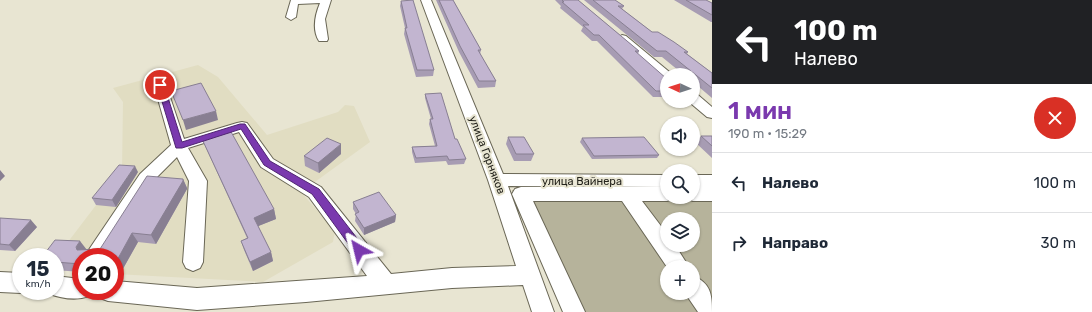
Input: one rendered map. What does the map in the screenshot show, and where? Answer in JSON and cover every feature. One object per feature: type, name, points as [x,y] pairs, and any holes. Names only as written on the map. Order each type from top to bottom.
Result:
[{"type":"street","points":[[291,17],[294,2],[323,0]]},
{"type":"street","points":[[323,39],[320,30],[320,14],[326,0]]},
{"type":"street","name":"улица Горняков","points":[[426,0],[498,180],[529,275],[543,312]]},
{"type":"street","points":[[613,30],[660,70]]},
{"type":"street","points":[[160,85],[179,146],[198,182],[193,262]]},
{"type":"street","points":[[700,104],[712,114]]},
{"type":"street","points":[[100,248],[146,178],[179,146],[242,126],[267,163],[315,192],[386,284]]},
{"type":"street","name":"улица Вайнера","points":[[498,180],[660,181]]},
{"type":"street","points":[[700,181],[712,181]]},
{"type":"street","points":[[574,312],[522,194],[660,194]]},
{"type":"street","points":[[700,194],[712,194]]},
{"type":"street","points":[[628,195],[674,260]]},
{"type":"street","points":[[124,292],[197,299],[306,292],[452,278],[529,275]]},
{"type":"street","points":[[0,282],[12,283]]},
{"type":"street","points":[[700,296],[712,312]]},
{"type":"shaded area","points":[[198,65],[218,77],[267,135],[338,112],[345,105],[354,106],[370,142],[301,192],[335,231],[333,242],[263,282],[124,274],[124,248],[72,248],[72,258],[64,258],[63,248],[122,171],[123,102],[113,88]]},
{"type":"shaded area","points":[[660,188],[660,204],[700,204],[700,194],[712,188],[712,312],[563,312],[512,190]]},
{"type":"building","points":[[413,0],[434,70],[417,70],[405,28],[407,28],[401,1]]},
{"type":"building","points":[[439,0],[453,0],[481,50],[478,50],[496,81],[479,81],[460,46]]},
{"type":"building","points":[[562,0],[578,0],[639,51],[635,51],[660,73],[660,91],[656,91],[599,35],[594,35],[583,25],[589,25],[562,2],[564,2]]},
{"type":"building","points":[[593,0],[615,0],[624,6],[618,6],[652,32],[658,32],[688,52],[684,52],[712,73],[712,88],[700,78],[700,68],[687,68],[666,51],[657,51]]},
{"type":"building","points":[[686,0],[706,0],[712,3],[712,15]]},
{"type":"building","points":[[201,83],[216,111],[183,120],[171,91]]},
{"type":"building","points":[[441,93],[455,139],[457,139],[466,159],[449,160],[447,156],[416,158],[412,147],[437,146],[430,119],[433,119],[425,94]]},
{"type":"building","points":[[230,130],[274,209],[254,218],[271,252],[250,262],[241,241],[248,238],[202,139]]},
{"type":"building","points":[[701,136],[712,136],[712,146]]},
{"type":"building","points":[[508,137],[524,137],[534,154],[516,154]]},
{"type":"building","points":[[644,137],[659,155],[594,156],[582,138]]},
{"type":"building","points":[[327,138],[341,144],[318,163],[304,156]]},
{"type":"building","points":[[119,165],[135,166],[112,200],[92,198]]},
{"type":"building","points":[[147,176],[183,179],[151,235],[132,233],[124,248],[101,248]]},
{"type":"building","points":[[379,192],[396,215],[364,228],[355,214],[359,212],[353,202]]},
{"type":"building","points":[[0,218],[31,220],[9,245],[0,244]]},
{"type":"building","points":[[55,240],[80,241],[76,247],[72,248],[72,263],[64,263],[64,248],[49,248]]},
{"type":"route","points":[[160,85],[179,146],[242,126],[267,163],[315,192],[359,250]]}]
